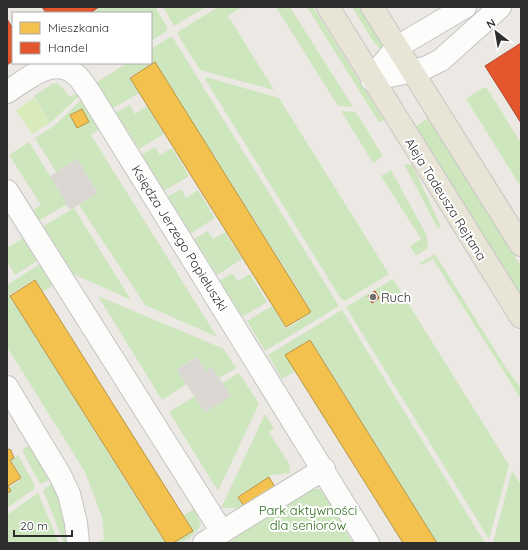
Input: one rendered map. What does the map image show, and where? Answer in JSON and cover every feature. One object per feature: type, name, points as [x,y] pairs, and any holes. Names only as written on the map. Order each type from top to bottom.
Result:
[{"type":"main road","name":"Aleja Tadeusza Rejtana","points":[[328,7],[372,80],[521,317]]},
{"type":"main road","points":[[372,7],[521,245]]},
{"type":"street","points":[[372,80],[381,66],[397,47],[465,7]]},
{"type":"street","points":[[372,80],[426,68],[441,60],[500,7]]},
{"type":"street","name":"Księdza Jerzego Popiełuszki","points":[[7,92],[40,71],[60,66],[76,74],[88,90],[324,469],[368,543]]},
{"type":"street","points":[[7,191],[213,537],[324,469]]},
{"type":"street","points":[[7,387],[60,475],[69,494],[76,523],[78,543]]},
{"type":"green space","points":[[101,7],[155,7],[167,27],[167,31],[152,40],[152,12],[93,12]]},
{"type":"green space","points":[[163,7],[206,7],[174,26]]},
{"type":"green space","points":[[218,7],[242,7],[228,16],[274,90],[200,70],[178,35],[178,32]]},
{"type":"green space","points":[[276,7],[290,7],[353,107],[338,106]]},
{"type":"green space","points":[[307,7],[313,7],[384,120],[381,122],[378,121]]},
{"type":"green space","points":[[352,7],[359,7],[384,48],[382,51],[373,41]]},
{"type":"green space","points":[[170,37],[173,38],[339,306],[265,351],[247,321],[272,306],[286,329],[312,312],[155,62],[152,64],[152,48]]},
{"type":"green space","points":[[125,64],[152,64],[129,77],[139,93],[113,108],[97,82]]},
{"type":"green space","points":[[206,77],[279,98],[389,274],[345,301],[341,299],[205,79]]},
{"type":"green space","points":[[57,83],[65,90],[69,97],[77,93],[79,96],[50,123],[34,96],[52,84]]},
{"type":"green space","points":[[483,88],[487,88],[521,143],[521,182],[519,184],[466,99]]},
{"type":"green space","points":[[34,98],[50,123],[32,134],[16,110]]},
{"type":"green space","points":[[83,98],[103,127],[91,135],[217,337],[145,305],[79,205],[98,193],[77,159],[56,172],[35,138],[54,126]]},
{"type":"green space","points":[[130,105],[135,114],[147,106],[164,134],[139,149],[116,113]]},
{"type":"green space","points":[[341,111],[356,112],[383,156],[373,163]]},
{"type":"green space","points":[[428,118],[521,266],[521,296],[415,127]]},
{"type":"green space","points":[[29,142],[67,204],[37,222],[31,211],[41,205],[9,155]]},
{"type":"green space","points":[[155,147],[160,155],[172,148],[189,176],[164,191],[141,155]]},
{"type":"green space","points":[[404,164],[412,165],[414,168],[441,227],[438,229]]},
{"type":"green space","points":[[391,170],[426,234],[428,248],[416,256],[410,246],[421,239],[381,176]]},
{"type":"green space","points":[[181,189],[186,198],[198,190],[215,218],[190,234],[167,197]]},
{"type":"green space","points":[[74,208],[131,300],[69,272],[40,228]]},
{"type":"green space","points":[[208,231],[213,239],[225,232],[242,259],[217,275],[194,239]]},
{"type":"green space","points":[[23,238],[37,261],[15,275],[7,262],[7,248]]},
{"type":"green space","points":[[435,254],[506,368],[521,388],[521,399],[433,259],[421,265],[420,263]]},
{"type":"green space","points":[[40,264],[53,285],[43,292],[35,279],[9,295],[165,543],[96,543],[104,539],[102,517],[85,472],[7,347],[7,285]]},
{"type":"green space","points":[[232,273],[238,281],[250,274],[267,302],[242,317],[219,281]]},
{"type":"green space","points":[[393,279],[509,465],[489,539],[346,307]]},
{"type":"green space","points":[[98,296],[224,349],[236,368],[219,378],[212,367],[206,371],[197,357],[177,369],[187,384],[162,400]]},
{"type":"green space","points":[[342,310],[485,543],[437,543],[310,339],[285,355],[295,371],[282,379],[268,355]]},
{"type":"green space","points":[[239,373],[259,404],[218,491],[169,412],[195,396],[205,412],[231,396],[222,383]]},
{"type":"green space","points":[[265,414],[274,428],[269,432],[289,464],[290,473],[272,475],[238,496],[243,506],[237,508],[221,508]]},
{"type":"green space","points":[[30,445],[51,479],[40,484],[23,452],[23,449]]},
{"type":"green space","points":[[18,455],[34,484],[34,489],[7,508],[7,494],[11,491],[9,487],[22,479],[11,460]]},
{"type":"green space","points":[[512,471],[521,485],[521,543],[493,543]]},
{"type":"green space","points":[[56,481],[69,543],[64,543],[43,490]]},
{"type":"green space","name":"Park aktywności dla seniorów","points":[[309,487],[322,490],[353,543],[220,543]]},
{"type":"green space","points":[[38,493],[59,543],[7,543],[7,515]]},
{"type":"green space","points":[[194,509],[201,524],[190,538],[182,542],[174,543],[193,531],[184,515]]},
{"type":"shaded area","points":[[77,159],[98,193],[70,210],[50,176]]},
{"type":"shaded area","points":[[197,357],[206,371],[212,367],[231,396],[205,412],[177,370]]},
{"type":"building: Mieszkania","points":[[155,62],[311,312],[286,327],[130,78]]},
{"type":"building: Mieszkania","points":[[82,109],[89,122],[77,128],[70,115]]},
{"type":"building: Mieszkania","points":[[35,280],[193,531],[173,543],[166,543],[10,296]]},
{"type":"building: Mieszkania","points":[[310,340],[437,543],[403,543],[285,355]]},
{"type":"building: Mieszkania","points":[[7,450],[11,450],[14,458],[10,460],[21,478],[8,486],[11,491],[7,493]]},
{"type":"building: Mieszkania","points":[[269,477],[275,487],[244,506],[238,497]]},
{"type":"building: Handel","points":[[42,7],[99,7],[92,12],[45,12]]},
{"type":"building: Handel","points":[[7,19],[12,27],[12,62],[7,65]]},
{"type":"building: Handel","points":[[521,43],[521,123],[485,66]]},
{"type":"building: Handel","name":"Ruch","points":[[375,291],[379,298],[372,303],[368,296]]},
{"type":"place","name":"Ruch","points":[[373,297]]}]
